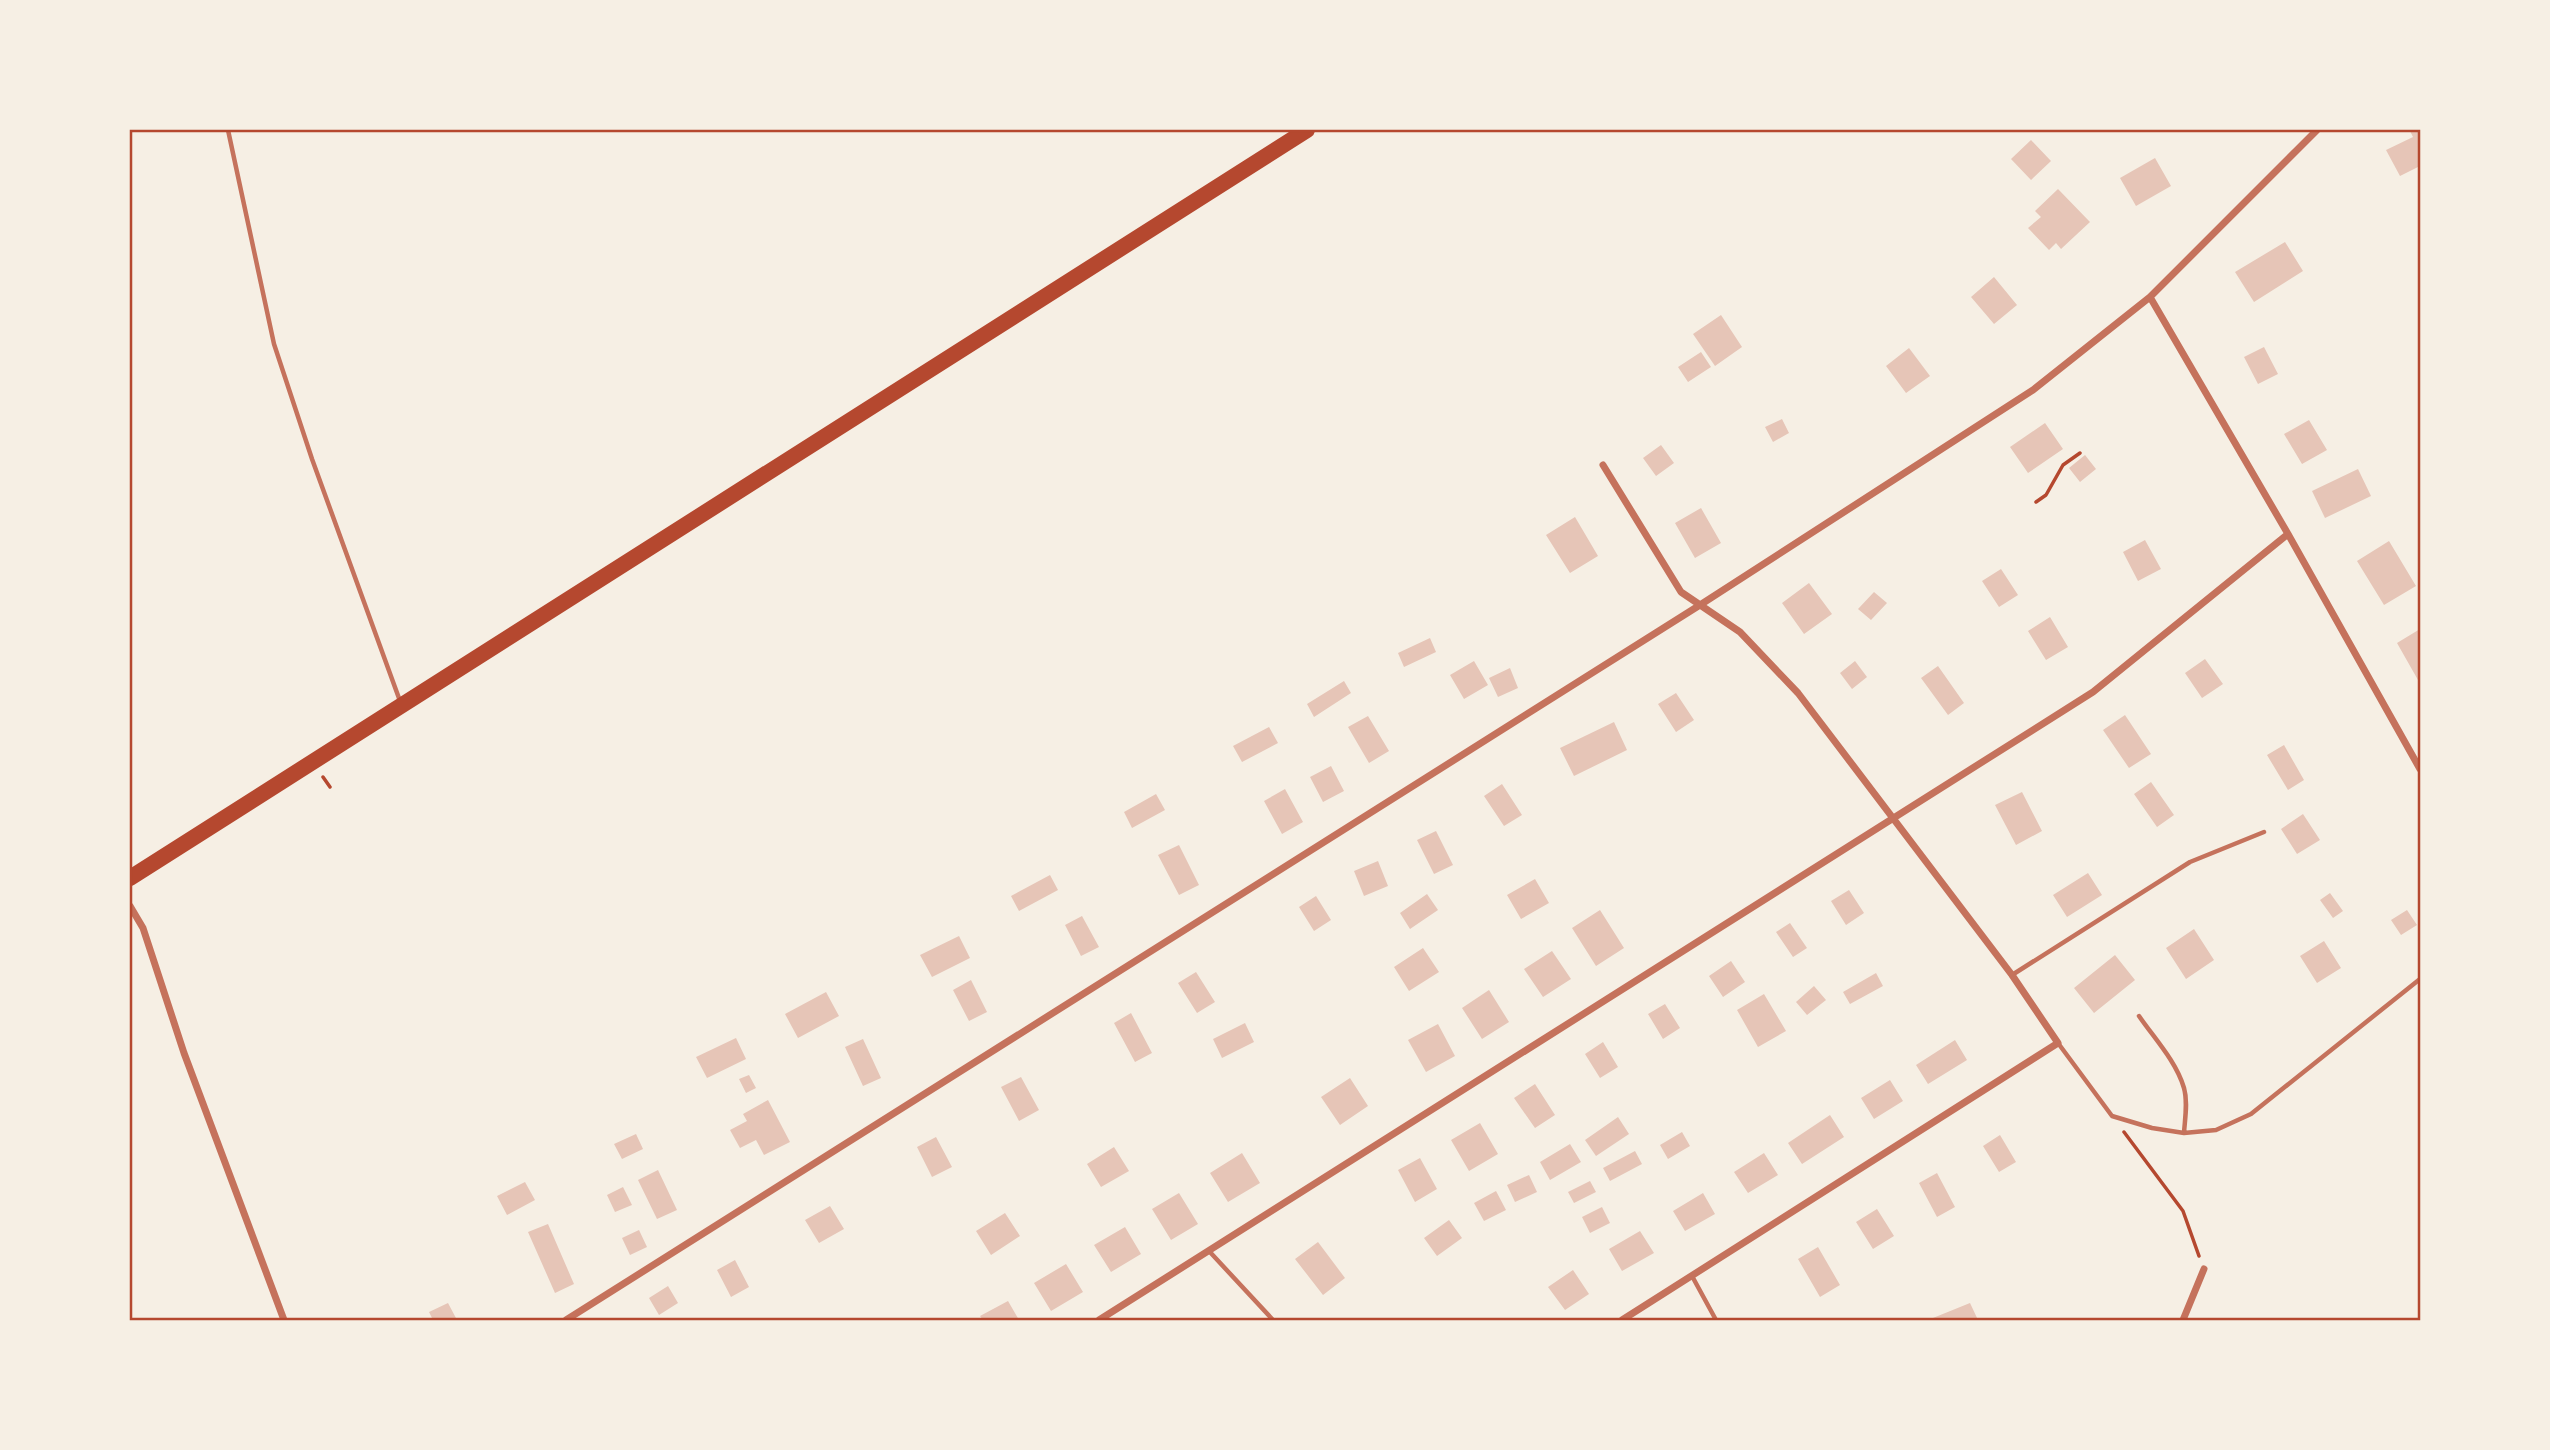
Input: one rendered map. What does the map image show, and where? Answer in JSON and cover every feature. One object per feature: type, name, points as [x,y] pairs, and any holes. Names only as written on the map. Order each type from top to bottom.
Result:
[{"type":"main road","points":[[130,878],[401,703],[1307,130]]},
{"type":"street","points":[[566,1321],[1700,605],[2033,390],[2150,296],[2317,130]]},
{"type":"street","points":[[2150,296],[2420,769]]},
{"type":"street","points":[[1603,465],[1681,592],[1740,632],[1798,693],[2012,975],[2058,1044],[1622,1321]]},
{"type":"street","points":[[1098,1321],[2093,692],[2288,534]]},
{"type":"street","points":[[130,906],[143,928],[184,1053],[284,1321]]},
{"type":"street","points":[[2183,1321],[2204,1269]]},
{"type":"lane","points":[[228,130],[274,344],[312,459],[401,703]]},
{"type":"lane","points":[[2012,975],[2190,862],[2264,832]]},
{"type":"lane","points":[[2058,1044],[2112,1116],[2152,1128],[2184,1133],[2216,1130],[2251,1114],[2420,979]]},
{"type":"lane","points":[[2139,1016],[2177,1070],[2184,1089],[2184,1133]]},
{"type":"lane","points":[[1209,1251],[1273,1321]]},
{"type":"lane","points":[[1692,1276],[1716,1321]]},
{"type":"path","points":[[2036,502],[2046,495],[2063,465],[2080,453]]},
{"type":"path","points":[[2112,1116],[2183,1211],[2204,1269]]},
{"type":"building","points":[[2420,130],[2420,166],[2400,176],[2386,150],[2413,137],[2410,131]]},
{"type":"building","points":[[2031,140],[2051,161],[2031,180],[2011,159]]},
{"type":"building","points":[[2155,158],[2171,186],[2136,206],[2120,178]]},
{"type":"building","points":[[2058,189],[2090,222],[2061,249],[2056,243],[2049,250],[2028,228],[2041,217],[2035,211]]},
{"type":"building","points":[[2285,242],[2303,271],[2254,302],[2235,272]]},
{"type":"building","points":[[1994,277],[2017,305],[1994,324],[1971,297]]},
{"type":"building","points":[[1721,315],[1742,347],[1715,366],[1693,334]]},
{"type":"building","points":[[2264,347],[2278,374],[2258,384],[2244,357]]},
{"type":"building","points":[[1909,348],[1930,376],[1906,393],[1886,366]]},
{"type":"building","points":[[1701,352],[1711,367],[1688,382],[1678,367]]},
{"type":"building","points":[[1782,419],[1789,433],[1773,442],[1765,427]]},
{"type":"building","points":[[2309,420],[2327,450],[2302,464],[2284,434]]},
{"type":"building","points":[[2045,423],[2063,449],[2028,473],[2010,447]]},
{"type":"building","points":[[1661,445],[1674,463],[1656,476],[1643,458]]},
{"type":"building","points":[[2085,455],[2096,469],[2080,482],[2069,468]]},
{"type":"building","points":[[2358,469],[2371,496],[2325,518],[2312,491]]},
{"type":"building","points":[[1701,508],[1721,543],[1695,558],[1675,523]]},
{"type":"building","points":[[1575,517],[1598,556],[1570,573],[1546,535]]},
{"type":"building","points":[[2145,540],[2161,569],[2138,581],[2123,552]]},
{"type":"building","points":[[2389,541],[2416,586],[2384,605],[2357,561]]},
{"type":"building","points":[[2001,569],[2018,595],[1999,607],[1982,581]]},
{"type":"building","points":[[1809,583],[1832,614],[1804,634],[1782,603]]},
{"type":"building","points":[[1874,592],[1887,603],[1871,620],[1858,609]]},
{"type":"building","points":[[2050,617],[2068,647],[2046,660],[2028,631]]},
{"type":"building","points":[[2420,629],[2420,679],[2418,680],[2397,643]]},
{"type":"building","points":[[1430,638],[1436,652],[1404,667],[1398,653]]},
{"type":"building","points":[[2205,659],[2223,684],[2202,698],[2185,673]]},
{"type":"building","points":[[1474,661],[1488,685],[1464,699],[1450,675]]},
{"type":"building","points":[[1855,661],[1867,677],[1852,689],[1840,673]]},
{"type":"building","points":[[1938,666],[1964,703],[1948,715],[1921,678]]},
{"type":"building","points":[[1510,668],[1518,688],[1498,697],[1489,678]]},
{"type":"building","points":[[1344,681],[1351,693],[1314,717],[1307,704]]},
{"type":"building","points":[[1676,693],[1694,720],[1676,732],[1658,704]]},
{"type":"building","points":[[2125,715],[2151,754],[2129,768],[2103,730]]},
{"type":"building","points":[[1368,716],[1389,751],[1369,763],[1348,727]]},
{"type":"building","points":[[1614,722],[1627,750],[1574,776],[1560,748]]},
{"type":"building","points":[[1269,727],[1278,743],[1242,762],[1233,746]]},
{"type":"building","points":[[2284,745],[2304,780],[2288,790],[2267,755]]},
{"type":"building","points":[[1331,766],[1344,791],[1323,802],[1310,777]]},
{"type":"building","points":[[2151,782],[2174,815],[2157,827],[2134,794]]},
{"type":"building","points":[[1502,784],[1522,815],[1504,826],[1484,796]]},
{"type":"building","points":[[1285,789],[1303,822],[1282,834],[1264,801]]},
{"type":"building","points":[[2022,792],[2042,831],[2016,845],[1995,805]]},
{"type":"building","points":[[1156,794],[1165,810],[1132,828],[1124,812]]},
{"type":"building","points":[[2303,814],[2320,840],[2297,854],[2281,829]]},
{"type":"building","points":[[1436,831],[1453,865],[1434,874],[1417,840]]},
{"type":"building","points":[[1179,845],[1199,885],[1179,895],[1158,855]]},
{"type":"building","points":[[1378,861],[1388,886],[1364,896],[1354,871]]},
{"type":"building","points":[[2088,873],[2102,895],[2067,917],[2053,895]]},
{"type":"building","points":[[1050,875],[1058,890],[1019,911],[1011,896]]},
{"type":"building","points":[[1535,879],[1549,903],[1521,919],[1507,895]]},
{"type":"building","points":[[1849,890],[1864,913],[1846,925],[1831,901]]},
{"type":"building","points":[[2330,893],[2343,911],[2333,918],[2320,900]]},
{"type":"building","points":[[1427,894],[1438,910],[1410,929],[1400,913]]},
{"type":"building","points":[[1316,896],[1331,920],[1314,931],[1299,907]]},
{"type":"building","points":[[1600,910],[1624,948],[1596,966],[1572,928]]},
{"type":"building","points":[[2407,910],[2417,925],[2401,935],[2391,920]]},
{"type":"building","points":[[1082,916],[1099,947],[1081,956],[1065,925]]},
{"type":"building","points":[[1790,923],[1807,948],[1793,957],[1776,932]]},
{"type":"building","points":[[2194,929],[2214,960],[2186,979],[2166,948]]},
{"type":"building","points":[[959,936],[970,958],[932,977],[920,955]]},
{"type":"building","points":[[2324,941],[2341,968],[2317,983],[2300,956]]},
{"type":"building","points":[[1423,948],[1439,972],[1409,991],[1394,967]]},
{"type":"building","points":[[1552,951],[1571,979],[1543,997],[1524,969]]},
{"type":"building","points":[[2115,955],[2135,980],[2094,1013],[2074,988]]},
{"type":"building","points":[[1731,961],[1745,982],[1723,997],[1709,976]]},
{"type":"building","points":[[1196,972],[1215,1002],[1197,1013],[1178,983]]},
{"type":"building","points":[[1876,973],[1883,986],[1850,1004],[1843,992]]},
{"type":"building","points":[[971,980],[987,1012],[969,1021],[953,990]]},
{"type":"building","points":[[1814,986],[1826,1000],[1807,1015],[1796,1002]]},
{"type":"building","points":[[1489,990],[1509,1022],[1482,1039],[1462,1008]]},
{"type":"building","points":[[826,992],[839,1016],[798,1038],[785,1014]]},
{"type":"building","points":[[1764,994],[1786,1031],[1758,1047],[1737,1010]]},
{"type":"building","points":[[1665,1004],[1680,1028],[1663,1039],[1648,1014]]},
{"type":"building","points":[[1131,1013],[1152,1053],[1135,1062],[1114,1023]]},
{"type":"building","points":[[1245,1023],[1254,1042],[1222,1058],[1213,1039]]},
{"type":"building","points":[[1438,1024],[1455,1056],[1426,1072],[1408,1040]]},
{"type":"building","points":[[736,1038],[746,1059],[707,1078],[696,1057]]},
{"type":"building","points":[[863,1039],[881,1078],[863,1086],[845,1047]]},
{"type":"building","points":[[1955,1040],[1967,1060],[1928,1084],[1916,1065]]},
{"type":"building","points":[[1603,1042],[1618,1067],[1600,1078],[1585,1054]]},
{"type":"building","points":[[749,1075],[756,1088],[746,1093],[739,1079]]},
{"type":"building","points":[[1021,1077],[1039,1110],[1019,1121],[1001,1087]]},
{"type":"building","points":[[1350,1078],[1368,1106],[1340,1125],[1321,1097]]},
{"type":"building","points":[[1890,1080],[1903,1101],[1874,1119],[1861,1098]]},
{"type":"building","points":[[1535,1084],[1555,1115],[1535,1128],[1514,1098]]},
{"type":"building","points":[[768,1100],[790,1142],[764,1155],[756,1140],[740,1148],[730,1130],[747,1121],[743,1114]]},
{"type":"building","points":[[1830,1115],[1844,1137],[1802,1164],[1788,1143]]},
{"type":"building","points":[[1618,1117],[1629,1134],[1596,1156],[1585,1140]]},
{"type":"building","points":[[1480,1123],[1498,1154],[1469,1171],[1451,1140]]},
{"type":"building","points":[[1682,1132],[1690,1146],[1668,1159],[1660,1145]]},
{"type":"building","points":[[636,1134],[643,1149],[622,1159],[614,1144]]},
{"type":"building","points":[[2000,1135],[2016,1162],[1999,1172],[1983,1146]]},
{"type":"building","points":[[936,1137],[952,1167],[932,1177],[917,1147]]},
{"type":"building","points":[[1570,1144],[1581,1162],[1550,1180],[1540,1162]]},
{"type":"building","points":[[1114,1147],[1129,1171],[1101,1187],[1087,1164]]},
{"type":"building","points":[[1635,1151],[1642,1164],[1610,1181],[1603,1168]]},
{"type":"building","points":[[1242,1153],[1260,1183],[1228,1202],[1210,1173]]},
{"type":"building","points":[[1764,1153],[1778,1175],[1748,1193],[1734,1172]]},
{"type":"building","points":[[1420,1158],[1437,1189],[1415,1202],[1398,1170]]},
{"type":"building","points":[[658,1170],[677,1210],[657,1219],[638,1180]]},
{"type":"building","points":[[1937,1173],[1955,1207],[1937,1217],[1919,1183]]},
{"type":"building","points":[[1529,1175],[1537,1192],[1515,1202],[1507,1185]]},
{"type":"building","points":[[1590,1181],[1596,1192],[1574,1203],[1568,1192]]},
{"type":"building","points":[[525,1182],[535,1200],[507,1215],[497,1196]]},
{"type":"building","points":[[623,1187],[632,1205],[615,1212],[607,1195]]},
{"type":"building","points":[[1496,1191],[1506,1210],[1484,1221],[1474,1203]]},
{"type":"building","points":[[1179,1193],[1198,1224],[1171,1240],[1152,1209]]},
{"type":"building","points":[[1703,1193],[1715,1214],[1685,1231],[1673,1211]]},
{"type":"building","points":[[830,1206],[844,1229],[819,1243],[805,1220]]},
{"type":"building","points":[[1602,1207],[1610,1223],[1590,1233],[1582,1217]]},
{"type":"building","points":[[1877,1209],[1894,1236],[1873,1249],[1856,1222]]},
{"type":"building","points":[[1005,1213],[1020,1236],[991,1255],[976,1231]]},
{"type":"building","points":[[1449,1220],[1462,1238],[1437,1256],[1424,1238]]},
{"type":"building","points":[[548,1224],[574,1284],[555,1293],[528,1232]]},
{"type":"building","points":[[1125,1227],[1141,1254],[1111,1272],[1094,1245]]},
{"type":"building","points":[[639,1230],[647,1247],[630,1255],[622,1238]]},
{"type":"building","points":[[1640,1231],[1654,1253],[1622,1271],[1609,1249]]},
{"type":"building","points":[[1318,1242],[1345,1278],[1323,1295],[1295,1259]]},
{"type":"building","points":[[1818,1247],[1840,1285],[1820,1297],[1798,1259]]},
{"type":"building","points":[[735,1260],[749,1287],[731,1297],[717,1270]]},
{"type":"building","points":[[1066,1264],[1083,1292],[1051,1311],[1034,1283]]},
{"type":"building","points":[[1573,1270],[1589,1294],[1565,1310],[1548,1287]]},
{"type":"building","points":[[668,1286],[678,1303],[659,1315],[649,1298]]},
{"type":"building","points":[[1008,1301],[1019,1320],[983,1320],[980,1316]]},
{"type":"building","points":[[448,1303],[457,1320],[433,1320],[429,1312]]},
{"type":"building","points":[[1970,1303],[1978,1320],[1928,1320]]}]
